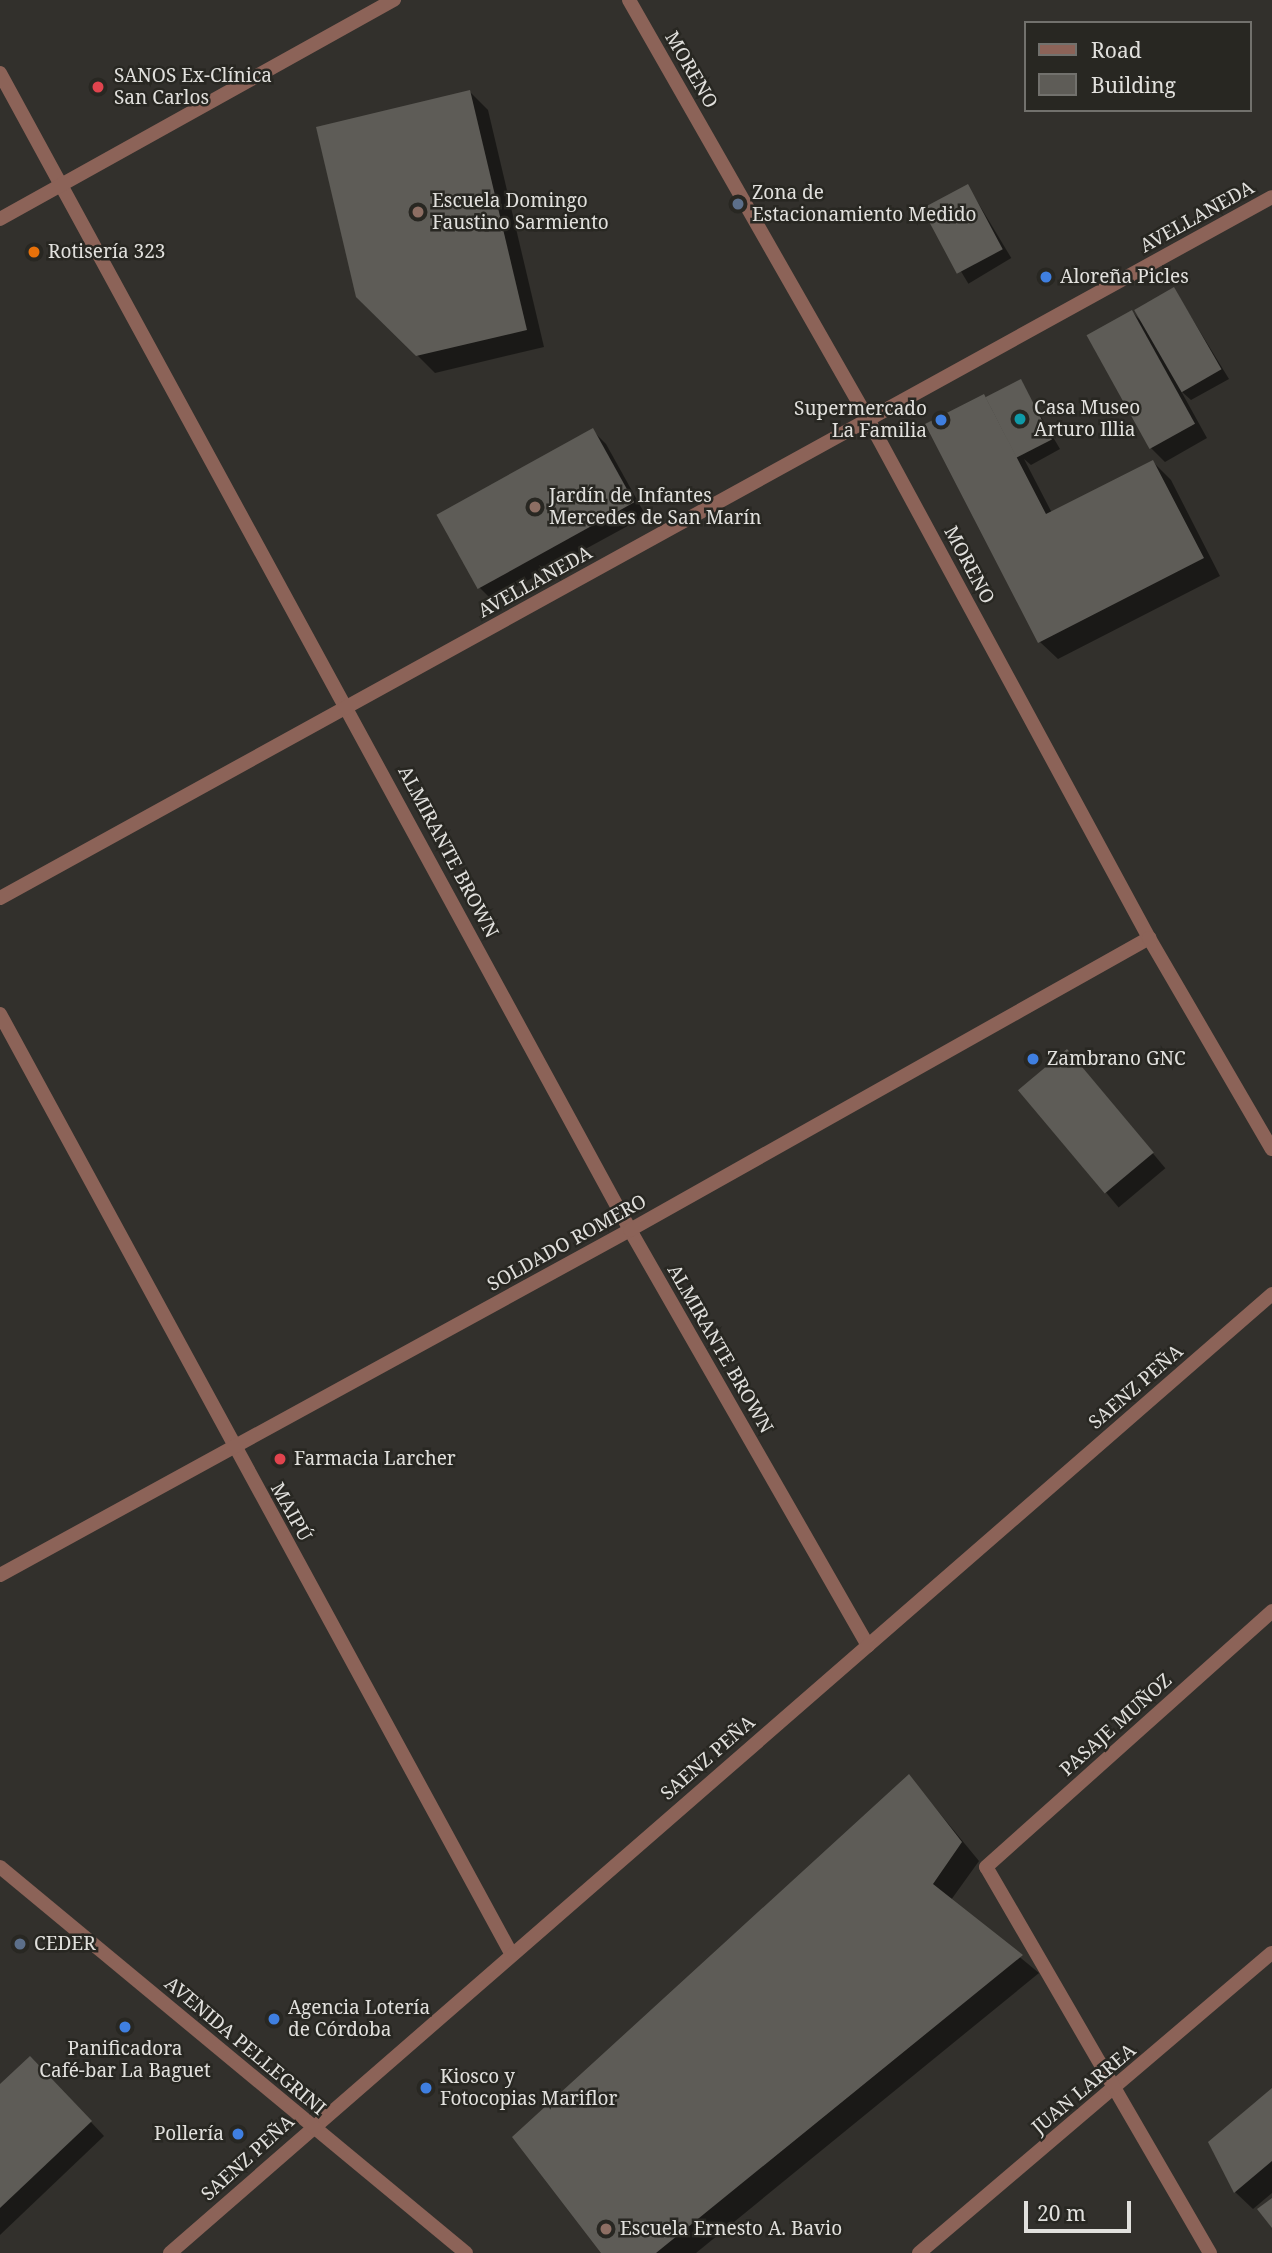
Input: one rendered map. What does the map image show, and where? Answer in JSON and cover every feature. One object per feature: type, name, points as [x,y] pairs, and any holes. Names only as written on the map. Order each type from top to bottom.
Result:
[{"type":"street","points":[[0,219],[394,0]]},
{"type":"street","name":"MORENO","points":[[629,0],[869,421],[1149,938],[1272,1149]]},
{"type":"street","name":"ALMIRANTE BROWN","points":[[0,73],[348,707],[630,1230],[868,1646]]},
{"type":"street","name":"AVELLANEDA","points":[[0,898],[1272,197]]},
{"type":"street","name":"SOLDADO ROMERO","points":[[0,1575],[630,1230],[1149,938]]},
{"type":"street","name":"MAIPÚ","points":[[0,1014],[511,1953]]},
{"type":"street","name":"SAENZ PEÑA","points":[[170,2253],[511,1953],[1272,1294]]},
{"type":"street","name":"PASAJE MUÑOZ","points":[[1116,2087],[986,1867],[1272,1611]]},
{"type":"street","name":"AVENIDA PELLEGRINI","points":[[0,1867],[466,2253]]},
{"type":"street","name":"JUAN LARREA","points":[[919,2253],[1272,1953]]},
{"type":"street","points":[[1116,2087],[1210,2253]]},
{"type":"building","name":"Escuela Domingo Faustino Sarmiento","points":[[470,90],[527,330],[416,356],[356,297],[316,127]]},
{"type":"building","points":[[968,184],[1003,249],[957,274],[922,208]]},
{"type":"building","points":[[1174,287],[1222,369],[1182,392],[1134,310]]},
{"type":"building","points":[[1132,310],[1195,424],[1150,449],[1087,335]]},
{"type":"building","name":"Casa Museo Arturo Illia","points":[[1021,379],[1052,440],[1016,458],[985,397]]},
{"type":"building","points":[[984,394],[1046,514],[1153,460],[1204,558],[1038,643],[925,424]]},
{"type":"building","name":"Jardín de Infantes Mercedes de San Marín","points":[[593,428],[634,502],[478,589],[436,515]]},
{"type":"building","points":[[1067,1049],[1154,1152],[1105,1194],[1018,1090]]},
{"type":"building","points":[[909,1774],[962,1842],[933,1884],[1023,1955],[656,2253],[601,2253],[512,2137]]},
{"type":"building","points":[[30,2056],[92,2121],[0,2208],[0,2084]]},
{"type":"building","points":[[1272,2088],[1272,2161],[1234,2193],[1208,2142]]},
{"type":"building","points":[[1272,2198],[1272,2228],[1257,2209]]},
{"type":"place","name":"SANOS Ex-Clínica San Carlos","points":[[98,87]]},
{"type":"place","name":"Zona de Estacionamiento Medido","points":[[738,204]]},
{"type":"place","name":"Escuela Domingo Faustino Sarmiento","points":[[418,212]]},
{"type":"place","name":"Rotisería 323","points":[[34,252]]},
{"type":"place","name":"Aloreña Picles","points":[[1046,277]]},
{"type":"place","name":"Casa Museo Arturo Illia","points":[[1020,419]]},
{"type":"place","name":"Supermercado La Familia","points":[[941,420]]},
{"type":"place","name":"Jardín de Infantes Mercedes de San Marín","points":[[535,507]]},
{"type":"place","name":"Zambrano GNC","points":[[1033,1059]]},
{"type":"place","name":"Farmacia Larcher","points":[[280,1459]]},
{"type":"place","name":"CEDER","points":[[20,1944]]},
{"type":"place","name":"Agencia Lotería de Córdoba","points":[[274,2019]]},
{"type":"place","name":"Panificadora Café-bar La Baguet","points":[[125,2027]]},
{"type":"place","name":"Kiosco y Fotocopias Mariflor","points":[[426,2088]]},
{"type":"place","name":"Pollería","points":[[238,2134]]},
{"type":"place","name":"Escuela Ernesto A. Bavio","points":[[606,2229]]}]
